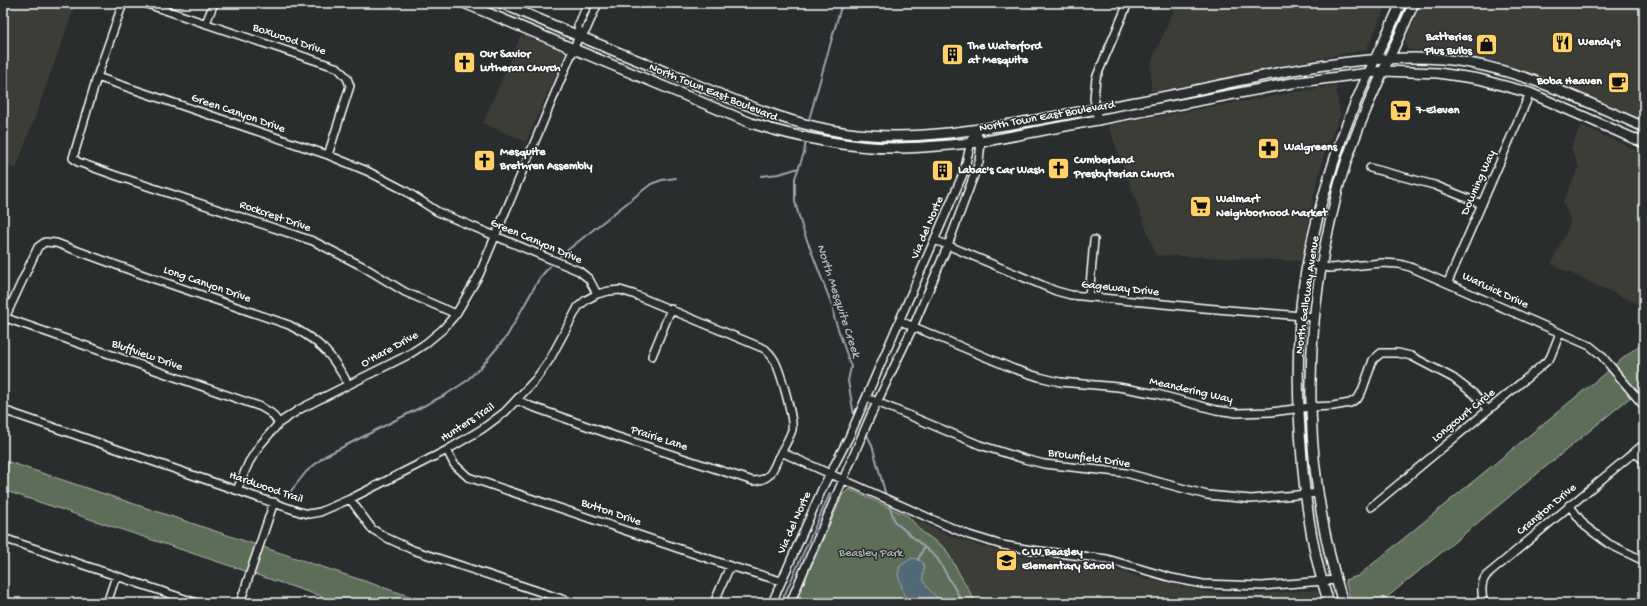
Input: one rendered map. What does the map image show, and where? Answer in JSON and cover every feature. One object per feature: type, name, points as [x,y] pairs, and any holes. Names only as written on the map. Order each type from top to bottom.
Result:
[{"type":"main road","name":"North Town East Boulevard","points":[[464,3],[751,123],[783,133],[873,147],[895,148],[981,142],[1098,121],[1283,84],[1384,71],[1438,73],[1479,79],[1530,94],[1644,143]]},
{"type":"main road","name":"North Town East Boulevard","points":[[501,3],[741,103],[788,120],[830,131],[872,136],[902,136],[975,130],[1095,109],[1281,72],[1376,58],[1439,59],[1496,68],[1535,80],[1644,127]]},
{"type":"main road","name":"North Galloway Avenue","points":[[1329,603],[1322,582],[1305,495],[1298,409],[1300,316],[1308,264],[1331,171],[1353,108],[1400,3]]},
{"type":"main road","name":"North Galloway Avenue","points":[[1344,603],[1336,580],[1319,493],[1310,407],[1311,348],[1314,317],[1321,266],[1342,174],[1363,117],[1414,3]]},
{"type":"main road","points":[[1479,79],[1482,65]]},
{"type":"main road","points":[[1281,72],[1283,84]]},
{"type":"main road","points":[[1216,85],[1218,96]]},
{"type":"main road","points":[[1585,117],[1591,103]]},
{"type":"main road","points":[[872,136],[873,147]]},
{"type":"main road","points":[[1331,171],[1342,174]]},
{"type":"street","points":[[97,77],[123,3]]},
{"type":"street","name":"Boxwood Drive","points":[[144,3],[338,68],[347,78],[350,86],[328,155]]},
{"type":"street","points":[[206,23],[214,3]]},
{"type":"street","points":[[579,36],[578,26],[588,3]]},
{"type":"street","points":[[579,36],[586,30],[598,3]]},
{"type":"street","points":[[1098,121],[1094,98],[1096,78],[1128,3]]},
{"type":"street","name":"O'Hare Drive","points":[[237,490],[249,462],[260,445],[279,423],[300,408],[414,351],[443,329],[456,314],[479,275],[579,36]]},
{"type":"street","name":"Green Canyon Drive","points":[[97,77],[328,155],[367,171],[404,190],[438,212],[579,271],[589,279],[597,294]]},
{"type":"street","name":"Rockcrest Drive","points":[[97,77],[73,158],[78,162],[313,241],[362,266],[405,292],[456,314]]},
{"type":"street","name":"Downing Way","points":[[1448,282],[1530,94]]},
{"type":"street","points":[[975,130],[981,142]]},
{"type":"street","name":"Via del Norte","points":[[772,603],[830,474],[849,437],[935,240],[963,174],[968,159],[970,143],[975,130]]},
{"type":"street","name":"Via del Norte","points":[[790,603],[876,402],[913,327],[948,245],[979,162],[981,142]]},
{"type":"street","points":[[1370,168],[1434,186],[1482,204]]},
{"type":"street","name":"Gageway Drive","points":[[935,240],[1056,291],[1071,295],[1314,317]]},
{"type":"street","points":[[1089,297],[1094,240]]},
{"type":"street","name":"Long Canyon Drive","points":[[3,319],[38,247],[45,242],[56,243],[148,277],[289,325],[318,342],[337,364],[348,384]]},
{"type":"street","name":"Warwick Drive","points":[[1308,264],[1339,268],[1369,264],[1399,264],[1448,282],[1590,346],[1601,355],[1644,406]]},
{"type":"street","points":[[597,294],[620,290],[765,349],[774,358],[789,404],[792,421],[792,430],[781,452],[870,493],[955,529],[1002,545],[1107,559],[1172,578],[1195,582],[1233,586],[1262,586],[1336,580]]},
{"type":"street","name":"Hunters Trail","points":[[350,499],[447,450],[482,429],[504,412],[518,400],[536,379],[550,359],[578,308],[586,300],[597,294]]},
{"type":"street","points":[[652,356],[671,310]]},
{"type":"street","name":"Bluffview Drive","points":[[3,319],[262,407],[271,413],[279,423]]},
{"type":"street","name":"Meandering Way","points":[[900,321],[1014,368],[1060,382],[1118,387],[1157,394],[1216,410],[1238,413],[1271,412],[1350,403],[1358,398],[1362,391],[1373,360],[1381,353],[1392,352],[1411,356],[1453,378],[1474,394],[1488,410]]},
{"type":"street","name":"Longcourt Circle","points":[[1371,507],[1550,358],[1560,333]]},
{"type":"street","name":"Brownfield Drive","points":[[866,398],[980,445],[1044,464],[1126,473],[1207,495],[1251,499],[1319,493]]},
{"type":"street","name":"Prairie Lane","points":[[518,400],[530,406],[615,436],[753,481],[762,480],[768,477],[781,452]]},
{"type":"street","name":"Hardwood Trail","points":[[3,410],[300,512],[309,514],[320,512],[350,499]]},
{"type":"street","name":"Cranston Drive","points":[[1483,603],[1481,590],[1482,580],[1486,576],[1546,527],[1569,505],[1644,444]]},
{"type":"street","name":"Button Drive","points":[[447,450],[454,464],[468,477],[730,566],[781,581]]},
{"type":"street","points":[[1635,452],[1644,461]]},
{"type":"street","points":[[350,499],[372,529],[387,538],[413,550],[574,603]]},
{"type":"street","points":[[240,603],[274,502]]},
{"type":"street","points":[[1569,505],[1585,526],[1609,544],[1644,561]]},
{"type":"street","points":[[3,538],[197,603]]},
{"type":"street","points":[[714,603],[730,566]]},
{"type":"street","points":[[107,603],[116,576]]},
{"type":"shaded area","points":[[3,3],[76,3],[16,169],[3,164]]},
{"type":"shaded area","points":[[1177,3],[1387,3],[1367,49],[1151,92],[1151,63]]},
{"type":"shaded area","points":[[1422,3],[1644,3],[1644,121],[1585,96],[1493,61],[1409,50],[1405,46],[1406,39]]},
{"type":"shaded area","points":[[521,35],[566,52],[526,142],[483,123]]},
{"type":"shaded area","points":[[1336,85],[1340,115],[1323,158],[1312,205],[1302,261],[1156,255],[1108,125]]},
{"type":"shaded area","points":[[1581,125],[1644,154],[1644,307],[1551,264],[1571,222],[1563,202],[1579,167],[1571,148]]},
{"type":"shaded area","name":"C W Beasley Elementary School","points":[[908,516],[951,536],[1011,554],[1078,562],[1111,568],[1143,578],[1208,592],[1244,595],[1317,590],[1321,603],[976,603],[945,548],[922,532]]},
{"type":"green space","points":[[1644,341],[1644,386],[1380,603],[1351,603],[1345,580],[1358,576]]},
{"type":"green space","points":[[3,460],[430,603],[341,603],[3,490]]},
{"type":"green space","name":"Beasley Park","points":[[849,489],[908,516],[922,532],[945,548],[976,603],[795,603],[843,494]]},
{"type":"water","points":[[912,558],[922,562],[924,565],[924,582],[943,603],[907,603],[898,575],[900,566]]},
{"type":"waterway","name":"North Mesquite Creek","points":[[808,123],[842,3]]},
{"type":"waterway","name":"North Mesquite Creek","points":[[806,141],[804,153],[795,178],[795,202],[802,227],[833,308],[834,317],[851,367],[848,381],[854,415],[856,418]]},
{"type":"waterway","points":[[761,176],[779,174],[799,168]]},
{"type":"waterway","points":[[560,256],[651,184],[662,180],[676,178]]},
{"type":"waterway","points":[[287,496],[306,472],[325,456],[445,395],[465,382],[481,367],[507,336],[539,279],[550,266]]},
{"type":"waterway","name":"North Mesquite Creek","points":[[866,433],[872,445],[886,496]]},
{"type":"waterway","points":[[781,603],[830,493]]},
{"type":"waterway","name":"North Mesquite Creek","points":[[888,502],[895,522],[937,558],[963,603]]},
{"type":"waterway","points":[[918,560],[924,547]]},
{"type":"place","name":"Wendy's","points":[[1562,43]]},
{"type":"place","name":"Batteries Plus Bulbs","points":[[1487,45]]},
{"type":"place","name":"The Waterford at Mesquite","points":[[952,54]]},
{"type":"place","name":"Our Savior Lutheran Church","points":[[464,62]]},
{"type":"place","name":"Boba Heaven","points":[[1618,82]]},
{"type":"place","name":"7-Eleven","points":[[1401,111]]},
{"type":"place","name":"Walgreens","points":[[1269,148]]},
{"type":"place","name":"Mesquite Brethren Assembly","points":[[485,160]]},
{"type":"place","name":"Cumberland Presbyterian Church","points":[[1059,168]]},
{"type":"place","name":"Labac's Car Wash","points":[[942,171]]},
{"type":"place","name":"Walmart Neighborhood Market","points":[[1200,207]]},
{"type":"place","name":"C W Beasley Elementary School","points":[[1006,560]]}]
